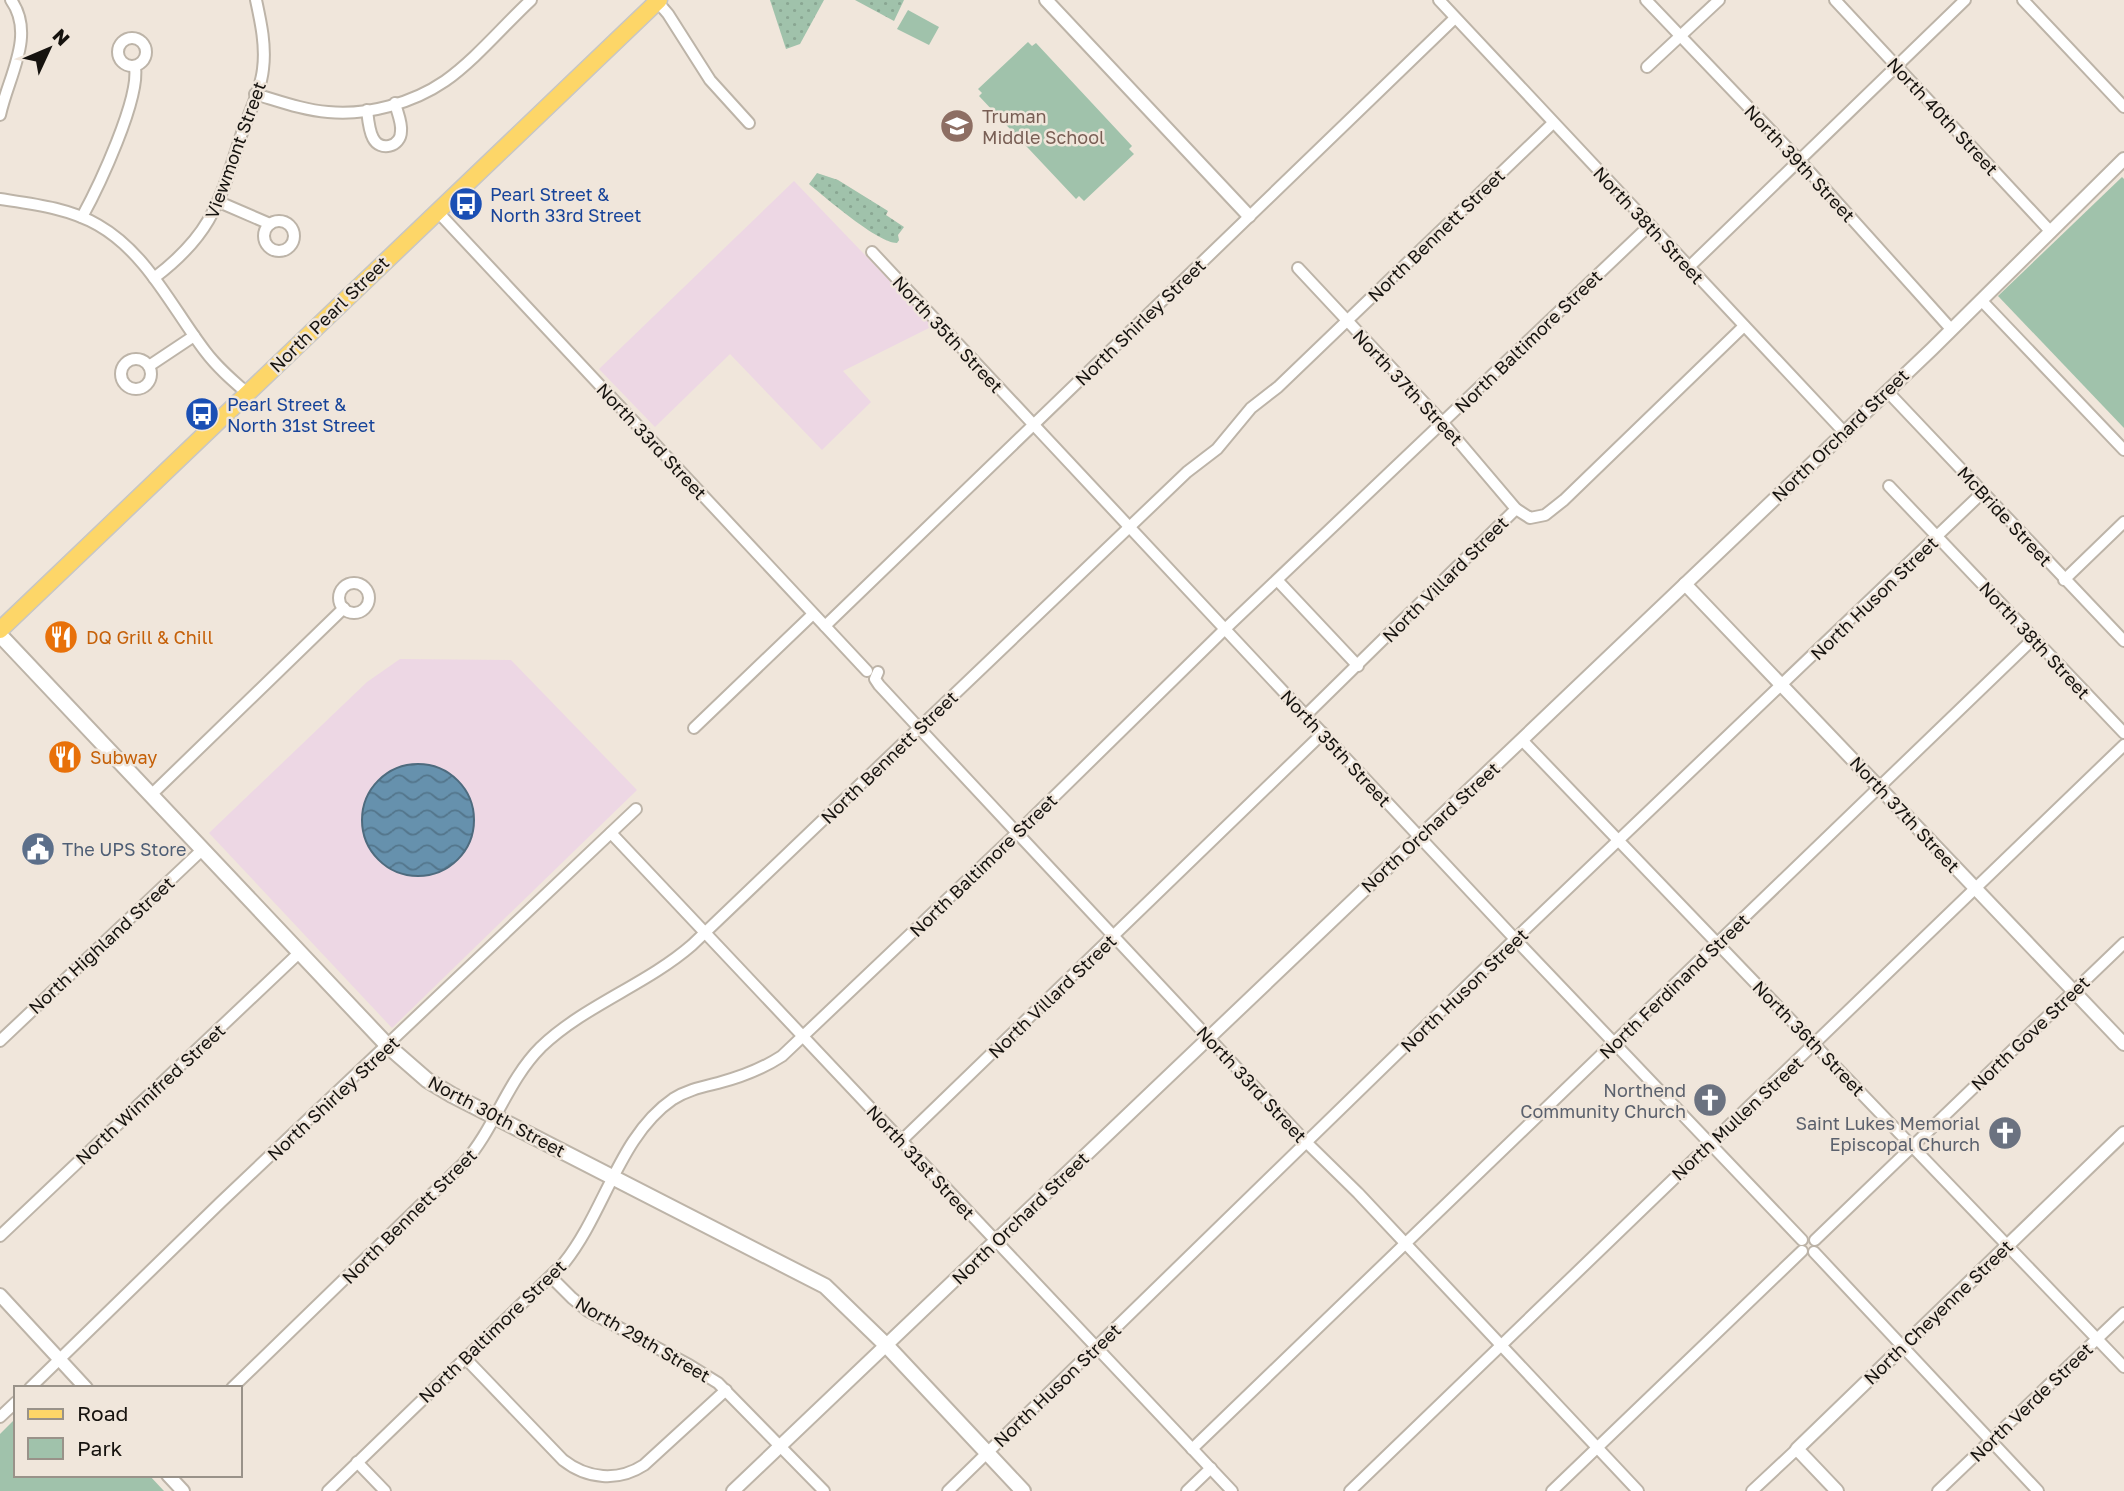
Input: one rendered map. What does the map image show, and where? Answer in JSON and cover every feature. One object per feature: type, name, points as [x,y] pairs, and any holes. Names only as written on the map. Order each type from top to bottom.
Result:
[{"type":"main road","name":"North Pearl Street","points":[[0,632],[657,1]]},
{"type":"main road","name":"North 30th Street","points":[[0,632],[388,1046],[427,1080],[825,1286],[886,1345],[1023,1491]]},
{"type":"street","points":[[0,115],[23,35],[21,19],[11,0]]},
{"type":"street","points":[[255,94],[320,111],[367,110],[395,103],[427,91],[445,80],[531,0]]},
{"type":"street","points":[[1046,0],[1250,216]]},
{"type":"street","points":[[1439,0],[1455,18]]},
{"type":"street","name":"North 39th Street","points":[[1646,0],[1799,160],[1951,329]]},
{"type":"street","points":[[1647,67],[1719,0]]},
{"type":"street","name":"North 40th Street","points":[[1835,0],[2051,232]]},
{"type":"street","points":[[1689,267],[1965,0]]},
{"type":"street","points":[[2022,0],[2124,107]]},
{"type":"street","name":"Viewmont Street","points":[[154,278],[194,243],[209,223],[219,202],[264,64],[259,1]]},
{"type":"street","points":[[657,1],[710,80],[749,123]]},
{"type":"street","name":"North Shirley Street","points":[[825,626],[1455,18]]},
{"type":"street","name":"North 38th Street","points":[[1455,18],[1844,432]]},
{"type":"street","points":[[82,217],[101,179],[129,106],[135,84],[135,67]]},
{"type":"street","points":[[367,110],[373,139],[380,145],[390,146],[398,141],[402,133],[395,103]]},
{"type":"street","name":"North Bennett Street","points":[[234,1386],[458,1171],[478,1146],[527,1063],[554,1035],[569,1023],[670,962],[705,933],[1187,472],[1217,449],[1251,408],[1278,387],[1553,123]]},
{"type":"street","name":"North Orchard Street","points":[[733,1491],[2123,163]]},
{"type":"street","points":[[0,199],[50,207],[82,217],[119,239],[134,252],[221,369],[247,393]]},
{"type":"street","points":[[219,202],[248,212],[270,224]]},
{"type":"street","name":"North 33rd Street","points":[[437,211],[813,614],[873,672],[879,685],[1307,1143],[1638,1491]]},
{"type":"street","name":"North Baltimore Street","points":[[328,1491],[551,1277],[582,1240],[639,1132],[662,1107],[684,1093],[766,1066],[803,1036],[1648,226]]},
{"type":"street","name":"North 35th Street","points":[[872,252],[1224,630],[1710,1143],[1802,1246]]},
{"type":"street","name":"North 37th Street","points":[[1298,268],[1443,423],[1516,509]]},
{"type":"street","points":[[1981,300],[2124,450]]},
{"type":"street","name":"North Villard Street","points":[[1306,715],[1516,509],[1524,516],[1534,518],[1545,515],[1556,507],[1744,326]]},
{"type":"street","points":[[149,366],[194,336]]},
{"type":"street","name":"McBride Street","points":[[1887,391],[2124,642]]},
{"type":"street","name":"North 38th Street","points":[[1889,486],[2124,733]]},
{"type":"street","name":"North Huson Street","points":[[948,1491],[1515,939],[1939,537],[1983,492]]},
{"type":"street","points":[[2064,580],[2124,522]]},
{"type":"street","points":[[1278,581],[1358,666]]},
{"type":"street","name":"North 37th Street","points":[[1685,584],[2124,1044]]},
{"type":"street","points":[[152,794],[344,608]]},
{"type":"street","points":[[694,728],[813,614]]},
{"type":"street","name":"North Ferdinand Street","points":[[1192,1449],[2034,639]]},
{"type":"street","name":"North Villard Street","points":[[901,1141],[1323,733]]},
{"type":"street","name":"North 36th Street","points":[[1522,740],[2124,1367]]},
{"type":"street","name":"North Mullen Street","points":[[1350,1491],[2124,745]]},
{"type":"street","name":"North Shirley Street","points":[[32,1386],[221,1202],[636,809]]},
{"type":"street","name":"North 31st Street","points":[[611,832],[1232,1491]]},
{"type":"street","name":"North Highland Street","points":[[0,1041],[203,849]]},
{"type":"street","name":"North Gove Street","points":[[1815,1240],[2124,943]]},
{"type":"street","name":"North Winnifred Street","points":[[0,1236],[300,952]]},
{"type":"street","name":"North Cheyenne Street","points":[[1752,1491],[2124,1133]]},
{"type":"street","points":[[1552,1491],[1809,1238],[1817,1244],[1814,1252]]},
{"type":"street","points":[[1802,1246],[1807,1254],[1814,1252]]},
{"type":"street","points":[[1814,1252],[2038,1491]]},
{"type":"street","name":"North 29th Street","points":[[551,1277],[588,1311],[689,1365],[726,1390],[824,1491]]},
{"type":"street","points":[[0,1295],[84,1386]]},
{"type":"street","name":"North Verde Street","points":[[1938,1491],[2124,1313]]},
{"type":"street","points":[[466,1359],[563,1460],[579,1471],[604,1476],[632,1473],[644,1465],[726,1390]]},
{"type":"street","points":[[0,1417],[14,1404]]},
{"type":"street","points":[[1797,1449],[1837,1491]]},
{"type":"street","points":[[357,1462],[385,1491]]},
{"type":"street","points":[[1187,1491],[1211,1468]]},
{"type":"street","points":[[170,1477],[183,1491]]},
{"type":"shaded area","points":[[794,181],[933,326],[843,371],[871,402],[822,450],[730,354],[655,427],[599,369]]},
{"type":"shaded area","points":[[400,659],[511,660],[637,790],[392,1028],[209,833],[367,682]]},
{"type":"green space","points":[[770,0],[824,0],[800,44],[786,49]]},
{"type":"green space","points":[[855,0],[904,0],[894,21]]},
{"type":"green space","points":[[908,10],[939,27],[929,45],[897,29]]},
{"type":"green space","points":[[1028,42],[1032,46],[1036,43],[1132,146],[1129,149],[1134,154],[1084,201],[1079,196],[1076,199],[979,96],[982,93],[978,89]]},
{"type":"green space","points":[[817,173],[838,180],[888,211],[886,215],[904,227],[898,235],[897,243],[865,228],[809,184]]},
{"type":"green space","points":[[2122,177],[2124,179],[2124,428],[1998,296]]},
{"type":"green space","points":[[14,1420],[14,1477],[151,1477],[164,1491],[0,1491],[0,1434]]},
{"type":"water","points":[[418,764],[439,768],[457,781],[470,799],[474,820],[470,841],[457,859],[439,872],[418,876],[397,872],[379,859],[366,841],[362,820],[366,799],[379,781],[397,768]]},
{"type":"place","name":"Truman Middle School","points":[[957,126]]},
{"type":"place","name":"Pearl Street & North 33rd Street","points":[[466,204]]},
{"type":"place","name":"Pearl Street & North 31st Street","points":[[202,414]]},
{"type":"place","name":"DQ Grill & Chill","points":[[61,637]]},
{"type":"place","name":"Subway","points":[[65,757]]},
{"type":"place","name":"The UPS Store","points":[[38,849]]},
{"type":"place","name":"Northend Community Church","points":[[1710,1100]]},
{"type":"place","name":"Saint Lukes Memorial Episcopal Church","points":[[2005,1133]]}]
